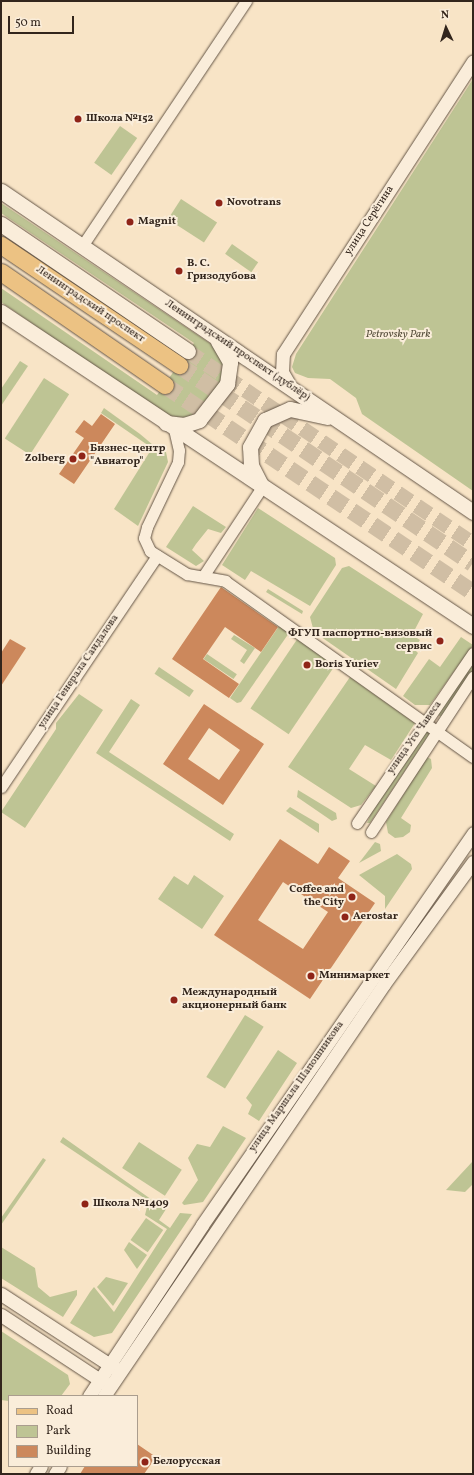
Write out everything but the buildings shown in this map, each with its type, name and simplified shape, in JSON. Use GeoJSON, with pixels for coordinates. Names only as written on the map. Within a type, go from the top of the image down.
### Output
{"type":"FeatureCollection","features":[{"type":"Feature","properties":{"kind":"main road","name":"Ленинградский проспект (дублёр)"},"geometry":{"type":"LineString","coordinates":[[1,191],[212,334],[289,384],[473,512]]}},
{"type":"Feature","properties":{"kind":"main road"},"geometry":{"type":"LineString","coordinates":[[1,224],[183,358]]}},
{"type":"Feature","properties":{"kind":"main road","name":"Ленинградский проспект"},"geometry":{"type":"LineString","coordinates":[[1,245],[183,358]]}},
{"type":"Feature","properties":{"kind":"main road","name":"Ленинградский проспект"},"geometry":{"type":"LineString","coordinates":[[1,272],[165,385]]}},
{"type":"Feature","properties":{"kind":"main road"},"geometry":{"type":"LineString","coordinates":[[1,312],[156,418],[473,626]]}},
{"type":"Feature","properties":{"kind":"main road"},"geometry":{"type":"LineString","coordinates":[[156,418],[167,424],[192,424],[205,415],[227,384],[231,370],[229,358],[212,334]]}},
{"type":"Feature","properties":{"kind":"main road"},"geometry":{"type":"LineString","coordinates":[[262,487],[251,465],[250,447],[258,428],[269,417],[281,411],[302,409],[350,427]]}},
{"type":"Feature","properties":{"kind":"street"},"geometry":{"type":"LineString","coordinates":[[82,246],[246,1]]}},
{"type":"Feature","properties":{"kind":"street","name":"улица Серёгина"},"geometry":{"type":"LineString","coordinates":[[289,384],[282,372],[283,354],[473,61]]}},
{"type":"Feature","properties":{"kind":"street"},"geometry":{"type":"LineString","coordinates":[[174,429],[179,450],[176,470],[144,538],[150,551],[187,574],[204,575],[225,581],[473,757]]}},
{"type":"Feature","properties":{"kind":"street"},"geometry":{"type":"LineString","coordinates":[[204,575],[262,487]]}},
{"type":"Feature","properties":{"kind":"street","name":"улица Генерала Сандалова"},"geometry":{"type":"LineString","coordinates":[[1,787],[157,556]]}},
{"type":"Feature","properties":{"kind":"street","name":"улица Уго Чавеса"},"geometry":{"type":"LineString","coordinates":[[357,823],[473,654]]}},
{"type":"Feature","properties":{"kind":"street","name":"улица Уго Чавеса"},"geometry":{"type":"LineString","coordinates":[[371,832],[473,677]]}},
{"type":"Feature","properties":{"kind":"street","name":"улица Маршала Шапошникова"},"geometry":{"type":"LineString","coordinates":[[90,1395],[202,1225],[473,833]]}},
{"type":"Feature","properties":{"kind":"street","name":"улица Маршала Шапошникова"},"geometry":{"type":"LineString","coordinates":[[107,1392],[384,984],[473,862]]}},
{"type":"Feature","properties":{"kind":"street"},"geometry":{"type":"LineString","coordinates":[[1,1294],[121,1372]]}},
{"type":"Feature","properties":{"kind":"street"},"geometry":{"type":"LineString","coordinates":[[1,1315],[99,1380],[107,1392]]}},
{"type":"Feature","properties":{"kind":"green space","name":"Petrovsky Park"},"geometry":{"type":"Polygon","coordinates":[[[473,79],[473,491],[362,414],[356,398],[330,379],[308,378],[295,373],[292,367],[296,354],[473,79]]]}},
{"type":"Feature","properties":{"kind":"green space"},"geometry":{"type":"Polygon","coordinates":[[[120,126],[137,138],[111,175],[94,163],[120,126]]]}},
{"type":"Feature","properties":{"kind":"green space"},"geometry":{"type":"Polygon","coordinates":[[[181,199],[217,222],[204,243],[168,219],[181,199]]]}},
{"type":"Feature","properties":{"kind":"green space"},"geometry":{"type":"Polygon","coordinates":[[[1,203],[211,344],[223,357],[224,377],[202,410],[190,419],[165,415],[1,302],[1,288],[157,395],[194,343],[1,213],[1,203]]]}},
{"type":"Feature","properties":{"kind":"green space"},"geometry":{"type":"Polygon","coordinates":[[[232,244],[258,262],[251,272],[225,254],[232,244]]]}},
{"type":"Feature","properties":{"kind":"green space"},"geometry":{"type":"Polygon","coordinates":[[[20,361],[28,366],[1,406],[1,389],[20,361]]]}},
{"type":"Feature","properties":{"kind":"green space"},"geometry":{"type":"Polygon","coordinates":[[[44,378],[69,394],[30,455],[5,438],[44,378]]]}},
{"type":"Feature","properties":{"kind":"green space"},"geometry":{"type":"Polygon","coordinates":[[[104,408],[140,434],[153,445],[152,448],[101,413],[104,408]]]}},
{"type":"Feature","properties":{"kind":"green space"},"geometry":{"type":"Polygon","coordinates":[[[154,445],[166,452],[168,462],[138,526],[114,509],[154,445]]]}},
{"type":"Feature","properties":{"kind":"green space"},"geometry":{"type":"Polygon","coordinates":[[[193,506],[226,527],[221,533],[208,529],[196,544],[192,550],[204,561],[196,566],[166,547],[193,506]]]}},
{"type":"Feature","properties":{"kind":"green space"},"geometry":{"type":"Polygon","coordinates":[[[258,508],[335,558],[336,565],[310,606],[251,571],[245,580],[222,565],[258,508]]]}},
{"type":"Feature","properties":{"kind":"green space"},"geometry":{"type":"Polygon","coordinates":[[[349,566],[423,614],[412,635],[420,640],[414,649],[418,653],[396,689],[314,632],[310,617],[342,568],[349,566]]]}},
{"type":"Feature","properties":{"kind":"green space"},"geometry":{"type":"Polygon","coordinates":[[[268,589],[303,611],[302,614],[266,592],[268,589]]]}},
{"type":"Feature","properties":{"kind":"green space"},"geometry":{"type":"Polygon","coordinates":[[[279,626],[289,633],[241,702],[237,703],[230,698],[279,626]]]}},
{"type":"Feature","properties":{"kind":"green space"},"geometry":{"type":"Polygon","coordinates":[[[234,635],[255,648],[244,664],[240,661],[247,650],[231,639],[234,635]]]}},
{"type":"Feature","properties":{"kind":"green space"},"geometry":{"type":"Polygon","coordinates":[[[461,637],[473,645],[430,705],[415,705],[403,696],[429,659],[440,667],[461,637]]]}},
{"type":"Feature","properties":{"kind":"green space"},"geometry":{"type":"Polygon","coordinates":[[[298,638],[336,664],[289,734],[250,708],[298,638]]]}},
{"type":"Feature","properties":{"kind":"green space"},"geometry":{"type":"Polygon","coordinates":[[[207,654],[237,674],[233,679],[204,659],[207,654]]]}},
{"type":"Feature","properties":{"kind":"green space"},"geometry":{"type":"Polygon","coordinates":[[[473,660],[473,670],[442,717],[436,714],[473,660]]]}},
{"type":"Feature","properties":{"kind":"green space"},"geometry":{"type":"Polygon","coordinates":[[[159,667],[194,690],[189,697],[155,674],[159,667]]]}},
{"type":"Feature","properties":{"kind":"green space"},"geometry":{"type":"Polygon","coordinates":[[[350,677],[415,723],[391,760],[365,745],[349,769],[376,786],[361,805],[351,808],[288,767],[350,677]]]}},
{"type":"Feature","properties":{"kind":"green space"},"geometry":{"type":"Polygon","coordinates":[[[79,694],[103,710],[25,828],[1,812],[56,729],[56,723],[79,694]]]}},
{"type":"Feature","properties":{"kind":"green space"},"geometry":{"type":"Polygon","coordinates":[[[131,699],[140,705],[109,752],[234,834],[230,841],[96,753],[131,699]]]}},
{"type":"Feature","properties":{"kind":"green space"},"geometry":{"type":"Polygon","coordinates":[[[428,727],[432,730],[370,823],[367,823],[372,811],[428,727]]]}},
{"type":"Feature","properties":{"kind":"green space"},"geometry":{"type":"Polygon","coordinates":[[[427,757],[431,759],[432,768],[401,818],[411,825],[410,832],[403,837],[395,838],[388,833],[386,822],[427,757]]]}},
{"type":"Feature","properties":{"kind":"green space"},"geometry":{"type":"Polygon","coordinates":[[[298,790],[336,813],[337,819],[332,821],[297,797],[298,790]]]}},
{"type":"Feature","properties":{"kind":"green space"},"geometry":{"type":"Polygon","coordinates":[[[290,807],[319,824],[319,833],[286,811],[290,807]]]}},
{"type":"Feature","properties":{"kind":"green space"},"geometry":{"type":"Polygon","coordinates":[[[375,842],[380,844],[381,851],[359,863],[375,842]]]}},
{"type":"Feature","properties":{"kind":"green space"},"geometry":{"type":"Polygon","coordinates":[[[397,854],[411,864],[412,869],[385,909],[385,896],[359,875],[397,854]]]}},
{"type":"Feature","properties":{"kind":"green space"},"geometry":{"type":"Polygon","coordinates":[[[194,875],[224,896],[202,929],[158,899],[174,876],[188,885],[194,875]]]}},
{"type":"Feature","properties":{"kind":"green space"},"geometry":{"type":"Polygon","coordinates":[[[245,1015],[264,1027],[225,1089],[206,1077],[245,1015]]]}},
{"type":"Feature","properties":{"kind":"green space"},"geometry":{"type":"Polygon","coordinates":[[[278,1050],[297,1063],[259,1121],[248,1114],[252,1105],[246,1098],[278,1050]]]}},
{"type":"Feature","properties":{"kind":"green space"},"geometry":{"type":"Polygon","coordinates":[[[223,1126],[246,1138],[203,1202],[184,1205],[182,1203],[198,1180],[188,1158],[197,1144],[210,1147],[223,1126]]]}},
{"type":"Feature","properties":{"kind":"green space"},"geometry":{"type":"Polygon","coordinates":[[[63,1137],[155,1202],[168,1206],[159,1220],[170,1228],[180,1213],[192,1214],[112,1333],[94,1337],[70,1323],[90,1292],[94,1287],[114,1312],[167,1229],[145,1215],[147,1207],[144,1198],[60,1142],[63,1137]]]}},
{"type":"Feature","properties":{"kind":"green space"},"geometry":{"type":"Polygon","coordinates":[[[139,1142],[182,1170],[165,1196],[122,1168],[139,1142]]]}},
{"type":"Feature","properties":{"kind":"green space"},"geometry":{"type":"Polygon","coordinates":[[[43,1158],[46,1160],[1,1225],[1,1218],[43,1158]]]}},
{"type":"Feature","properties":{"kind":"green space"},"geometry":{"type":"Polygon","coordinates":[[[473,1161],[473,1184],[465,1192],[446,1190],[473,1161]]]}},
{"type":"Feature","properties":{"kind":"green space"},"geometry":{"type":"Polygon","coordinates":[[[146,1218],[163,1230],[148,1252],[131,1240],[146,1218]]]}},
{"type":"Feature","properties":{"kind":"green space"},"geometry":{"type":"Polygon","coordinates":[[[129,1242],[147,1255],[137,1269],[124,1250],[129,1242]]]}},
{"type":"Feature","properties":{"kind":"green space"},"geometry":{"type":"Polygon","coordinates":[[[1,1247],[35,1268],[38,1287],[50,1297],[77,1290],[77,1295],[63,1317],[1,1278],[1,1247]]]}},
{"type":"Feature","properties":{"kind":"green space"},"geometry":{"type":"Polygon","coordinates":[[[106,1277],[128,1283],[113,1306],[97,1287],[106,1277]]]}},
{"type":"Feature","properties":{"kind":"green space"},"geometry":{"type":"Polygon","coordinates":[[[1,1331],[68,1375],[70,1384],[62,1395],[8,1395],[8,1401],[1,1400],[1,1331]]]}},
{"type":"Feature","properties":{"kind":"tunnel"},"geometry":{"type":"LineString","coordinates":[[188,351],[473,543]]}},
{"type":"Feature","properties":{"kind":"tunnel"},"geometry":{"type":"LineString","coordinates":[[179,365],[473,563]]}},
{"type":"Feature","properties":{"kind":"tunnel"},"geometry":{"type":"LineString","coordinates":[[165,385],[473,592]]}},
{"type":"Feature","properties":{"kind":"place","name":"Школа №152"},"geometry":{"type":"Point","coordinates":[78,119]}},
{"type":"Feature","properties":{"kind":"place","name":"Novotrans"},"geometry":{"type":"Point","coordinates":[219,203]}},
{"type":"Feature","properties":{"kind":"place","name":"Magnit"},"geometry":{"type":"Point","coordinates":[130,222]}},
{"type":"Feature","properties":{"kind":"place","name":"В. С. Гризодубова"},"geometry":{"type":"Point","coordinates":[179,271]}},
{"type":"Feature","properties":{"kind":"place","name":"Бизнес-центр \"Авиатор\""},"geometry":{"type":"Point","coordinates":[82,456]}},
{"type":"Feature","properties":{"kind":"place","name":"Zolberg"},"geometry":{"type":"Point","coordinates":[73,459]}},
{"type":"Feature","properties":{"kind":"place","name":"ФГУП паспортно-визовый сервис"},"geometry":{"type":"Point","coordinates":[440,641]}},
{"type":"Feature","properties":{"kind":"place","name":"Boris Yuriev"},"geometry":{"type":"Point","coordinates":[307,665]}},
{"type":"Feature","properties":{"kind":"place","name":"Coffee and the City"},"geometry":{"type":"Point","coordinates":[352,897]}},
{"type":"Feature","properties":{"kind":"place","name":"Aerostar"},"geometry":{"type":"Point","coordinates":[345,917]}},
{"type":"Feature","properties":{"kind":"place","name":"Минимаркет"},"geometry":{"type":"Point","coordinates":[311,976]}},
{"type":"Feature","properties":{"kind":"place","name":"Международный акционерный банк"},"geometry":{"type":"Point","coordinates":[174,1000]}},
{"type":"Feature","properties":{"kind":"place","name":"Школа №1409"},"geometry":{"type":"Point","coordinates":[85,1204]}},
{"type":"Feature","properties":{"kind":"place","name":"Белорусская"},"geometry":{"type":"Point","coordinates":[145,1462]}}]}
